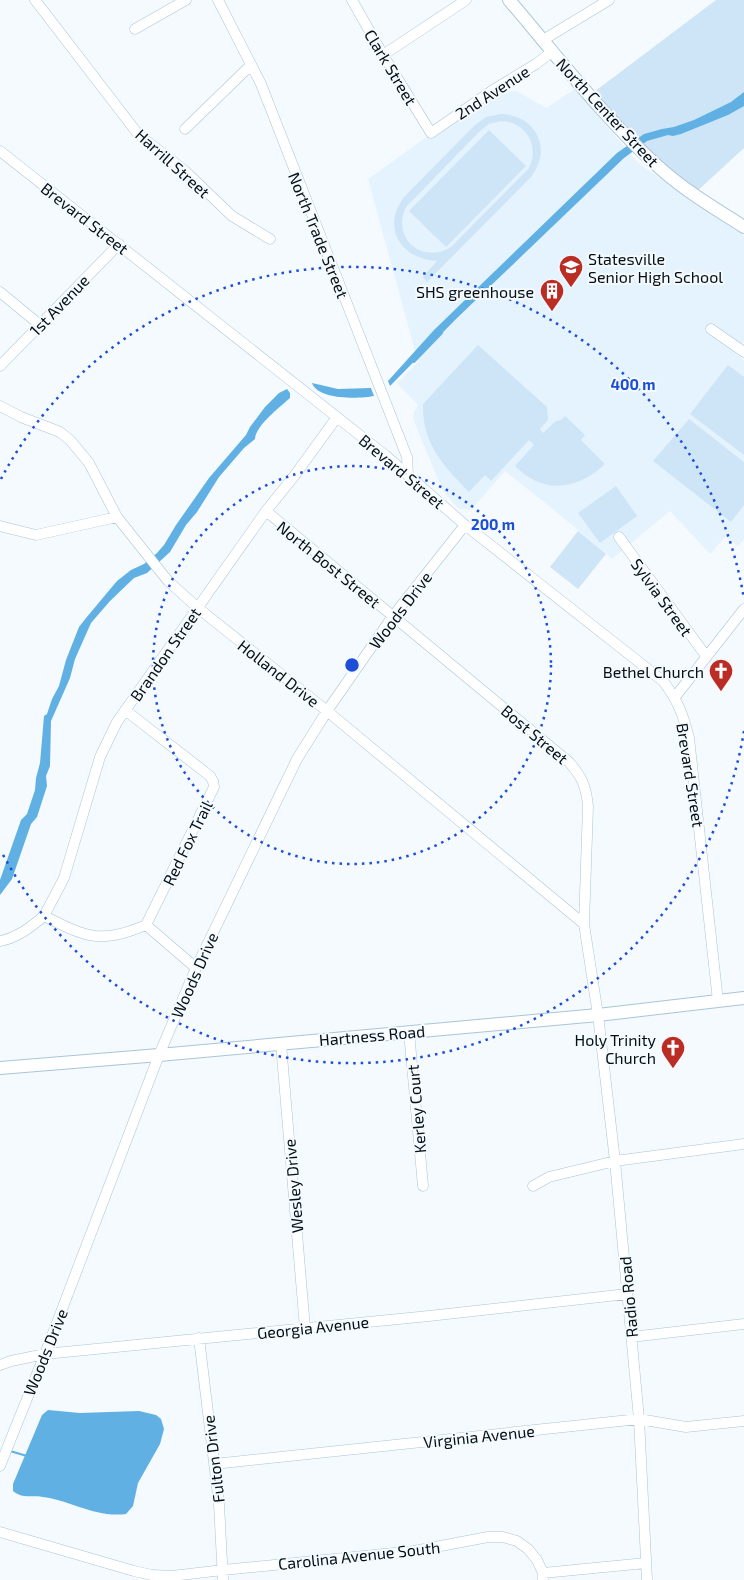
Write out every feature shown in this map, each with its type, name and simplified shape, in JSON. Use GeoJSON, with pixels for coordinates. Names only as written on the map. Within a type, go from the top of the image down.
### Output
{"type":"FeatureCollection","features":[{"type":"Feature","properties":{"kind":"main road","name":"North Center Street"},"geometry":{"type":"LineString","coordinates":[[509,0],[636,147],[671,178],[744,227]]}},
{"type":"Feature","properties":{"kind":"main road","name":"Hartness Road"},"geometry":{"type":"LineString","coordinates":[[0,1068],[598,1015],[744,998]]}},
{"type":"Feature","properties":{"kind":"street","name":"Harrill Street"},"geometry":{"type":"LineString","coordinates":[[35,0],[138,134],[185,171],[232,216],[270,239]]}},
{"type":"Feature","properties":{"kind":"street"},"geometry":{"type":"LineString","coordinates":[[135,29],[186,0]]}},
{"type":"Feature","properties":{"kind":"street","name":"North Trade Street"},"geometry":{"type":"LineString","coordinates":[[218,0],[260,84],[407,457],[408,475]]}},
{"type":"Feature","properties":{"kind":"street","name":"Clark Street"},"geometry":{"type":"LineString","coordinates":[[352,0],[431,133]]}},
{"type":"Feature","properties":{"kind":"street"},"geometry":{"type":"LineString","coordinates":[[383,55],[466,0]]}},
{"type":"Feature","properties":{"kind":"street"},"geometry":{"type":"LineString","coordinates":[[543,40],[609,0]]}},
{"type":"Feature","properties":{"kind":"street","name":"2nd Avenue"},"geometry":{"type":"LineString","coordinates":[[431,133],[553,51]]}},
{"type":"Feature","properties":{"kind":"street"},"geometry":{"type":"LineString","coordinates":[[185,129],[252,65]]}},
{"type":"Feature","properties":{"kind":"street","name":"Brevard Street"},"geometry":{"type":"LineString","coordinates":[[0,151],[337,417],[465,525],[663,681],[675,697],[684,717],[690,745],[718,1001]]}},
{"type":"Feature","properties":{"kind":"street","name":"1st Avenue"},"geometry":{"type":"LineString","coordinates":[[0,366],[119,244]]}},
{"type":"Feature","properties":{"kind":"street"},"geometry":{"type":"LineString","coordinates":[[0,292],[40,325]]}},
{"type":"Feature","properties":{"kind":"street"},"geometry":{"type":"LineString","coordinates":[[711,329],[744,352]]}},
{"type":"Feature","properties":{"kind":"street","name":"Holland Drive"},"geometry":{"type":"LineString","coordinates":[[0,406],[21,417],[60,432],[70,440],[89,463],[117,517],[168,581],[198,608],[327,711],[584,924]]}},
{"type":"Feature","properties":{"kind":"street","name":"Brandon Street"},"geometry":{"type":"LineString","coordinates":[[44,916],[64,878],[100,757],[110,734],[266,511],[337,417]]}},
{"type":"Feature","properties":{"kind":"street","name":"North Bost Street"},"geometry":{"type":"LineString","coordinates":[[266,511],[393,616]]}},
{"type":"Feature","properties":{"kind":"street"},"geometry":{"type":"LineString","coordinates":[[0,526],[36,535],[117,517]]}},
{"type":"Feature","properties":{"kind":"street","name":"Woods Drive"},"geometry":{"type":"LineString","coordinates":[[0,1466],[45,1354],[159,1055],[196,968],[297,759],[327,711],[393,616],[465,525]]}},
{"type":"Feature","properties":{"kind":"street","name":"Sylvia Street"},"geometry":{"type":"LineString","coordinates":[[619,538],[706,656]]}},
{"type":"Feature","properties":{"kind":"street"},"geometry":{"type":"LineString","coordinates":[[675,697],[744,609]]}},
{"type":"Feature","properties":{"kind":"street","name":"Bost Street"},"geometry":{"type":"LineString","coordinates":[[393,616],[569,762],[580,774],[586,790],[588,806],[584,924],[598,1015]]}},
{"type":"Feature","properties":{"kind":"street","name":"Red Fox Trail"},"geometry":{"type":"LineString","coordinates":[[125,710],[210,776],[214,787],[146,925]]}},
{"type":"Feature","properties":{"kind":"street"},"geometry":{"type":"LineString","coordinates":[[0,941],[27,930],[44,916],[78,933],[108,937],[125,934],[146,925],[196,968]]}},
{"type":"Feature","properties":{"kind":"street","name":"Radio Road"},"geometry":{"type":"LineString","coordinates":[[598,1015],[615,1161],[639,1419],[647,1580]]}},
{"type":"Feature","properties":{"kind":"street","name":"Kerley Court"},"geometry":{"type":"LineString","coordinates":[[409,1032],[423,1186]]}},
{"type":"Feature","properties":{"kind":"street","name":"Wesley Drive"},"geometry":{"type":"LineString","coordinates":[[281,1044],[305,1328]]}},
{"type":"Feature","properties":{"kind":"street"},"geometry":{"type":"LineString","coordinates":[[533,1186],[549,1177],[615,1161],[744,1144]]}},
{"type":"Feature","properties":{"kind":"street","name":"Georgia Avenue"},"geometry":{"type":"LineString","coordinates":[[0,1365],[45,1354],[627,1294]]}},
{"type":"Feature","properties":{"kind":"street"},"geometry":{"type":"LineString","coordinates":[[631,1337],[744,1324]]}},
{"type":"Feature","properties":{"kind":"street","name":"Fulton Drive"},"geometry":{"type":"LineString","coordinates":[[199,1338],[219,1504],[223,1575]]}},
{"type":"Feature","properties":{"kind":"street","name":"Virginia Avenue"},"geometry":{"type":"LineString","coordinates":[[214,1464],[639,1419],[686,1427],[744,1421]]}},
{"type":"Feature","properties":{"kind":"street","name":"Carolina Avenue South"},"geometry":{"type":"LineString","coordinates":[[0,1532],[133,1575],[223,1575],[384,1555],[445,1546],[488,1537],[503,1537],[517,1541],[528,1549],[537,1560],[543,1576],[646,1563]]}},
{"type":"Feature","properties":{"kind":"shaded area"},"geometry":{"type":"Polygon","coordinates":[[[716,0],[744,0],[744,148],[694,194],[590,95],[716,0]]]}},
{"type":"Feature","properties":{"kind":"shaded area","name":"Statesville Senior High School"},"geometry":{"type":"Polygon","coordinates":[[[575,89],[638,163],[744,236],[744,341],[735,353],[744,360],[744,539],[738,546],[725,537],[710,554],[670,511],[612,559],[505,471],[471,510],[460,509],[442,489],[415,424],[413,418],[418,405],[397,383],[418,362],[368,179],[488,93],[517,91],[546,108],[575,89]]]}},
{"type":"Feature","properties":{"kind":"shaded area"},"geometry":{"type":"Polygon","coordinates":[[[501,114],[524,120],[537,135],[541,155],[531,177],[427,282],[423,277],[437,261],[413,255],[398,240],[394,220],[397,209],[404,197],[475,125],[486,117],[501,114]],[[501,121],[489,124],[480,131],[406,207],[402,218],[403,229],[406,238],[412,245],[430,253],[440,252],[451,247],[529,168],[533,151],[532,143],[524,130],[510,122],[501,121]]]}},
{"type":"Feature","properties":{"kind":"shaded area"},"geometry":{"type":"Polygon","coordinates":[[[489,130],[526,166],[446,247],[409,211],[489,130]]]}},
{"type":"Feature","properties":{"kind":"shaded area"},"geometry":{"type":"Polygon","coordinates":[[[478,345],[547,407],[548,420],[540,429],[543,433],[556,421],[561,420],[565,416],[585,435],[581,440],[605,464],[594,473],[572,484],[560,486],[537,482],[515,466],[534,445],[529,440],[491,481],[485,475],[469,492],[443,463],[430,442],[426,431],[423,404],[478,345]]]}},
{"type":"Feature","properties":{"kind":"shaded area"},"geometry":{"type":"Polygon","coordinates":[[[728,365],[744,377],[744,455],[690,414],[728,365]]]}},
{"type":"Feature","properties":{"kind":"shaded area"},"geometry":{"type":"Polygon","coordinates":[[[689,419],[744,462],[744,505],[731,522],[653,461],[689,419]]]}},
{"type":"Feature","properties":{"kind":"shaded area"},"geometry":{"type":"Polygon","coordinates":[[[616,486],[637,516],[600,543],[578,513],[616,486]]]}},
{"type":"Feature","properties":{"kind":"shaded area"},"geometry":{"type":"Polygon","coordinates":[[[578,531],[606,554],[578,589],[550,567],[578,531]]]}},
{"type":"Feature","properties":{"kind":"water"},"geometry":{"type":"Polygon","coordinates":[[[744,92],[744,106],[728,115],[681,134],[668,135],[647,141],[624,158],[456,319],[390,386],[388,381],[434,330],[617,153],[644,134],[694,120],[731,102],[744,92]]]}},
{"type":"Feature","properties":{"kind":"water"},"geometry":{"type":"Polygon","coordinates":[[[312,383],[338,389],[371,388],[374,396],[349,398],[330,395],[316,389],[312,383]]]}},
{"type":"Feature","properties":{"kind":"water"},"geometry":{"type":"Polygon","coordinates":[[[287,389],[290,393],[290,398],[264,422],[259,428],[255,439],[244,448],[219,477],[170,552],[147,573],[134,578],[91,623],[51,721],[50,766],[46,776],[47,786],[37,817],[31,824],[12,879],[0,895],[0,880],[21,820],[27,814],[35,790],[40,763],[44,716],[47,714],[59,686],[66,660],[79,627],[117,581],[131,570],[144,564],[164,545],[209,478],[246,435],[265,407],[279,393],[287,389]]]}},
{"type":"Feature","properties":{"kind":"water"},"geometry":{"type":"Polygon","coordinates":[[[48,1410],[80,1413],[139,1411],[156,1415],[161,1419],[164,1429],[160,1444],[138,1483],[133,1506],[126,1514],[104,1514],[54,1499],[20,1495],[13,1491],[13,1484],[42,1415],[48,1410]]]}},
{"type":"Feature","properties":{"kind":"waterway"},"geometry":{"type":"LineString","coordinates":[[414,362],[442,333]]}},
{"type":"Feature","properties":{"kind":"waterway"},"geometry":{"type":"LineString","coordinates":[[10,1451],[27,1456]]}},
{"type":"Feature","properties":{"kind":"place","name":"Statesville Senior High School"},"geometry":{"type":"Point","coordinates":[571,288]}},
{"type":"Feature","properties":{"kind":"place","name":"SHS greenhouse"},"geometry":{"type":"Point","coordinates":[552,312]}},
{"type":"Feature","properties":{"kind":"place","name":"Bethel Church"},"geometry":{"type":"Point","coordinates":[721,692]}},
{"type":"Feature","properties":{"kind":"place","name":"Holy Trinity Church"},"geometry":{"type":"Point","coordinates":[673,1069]}}]}
